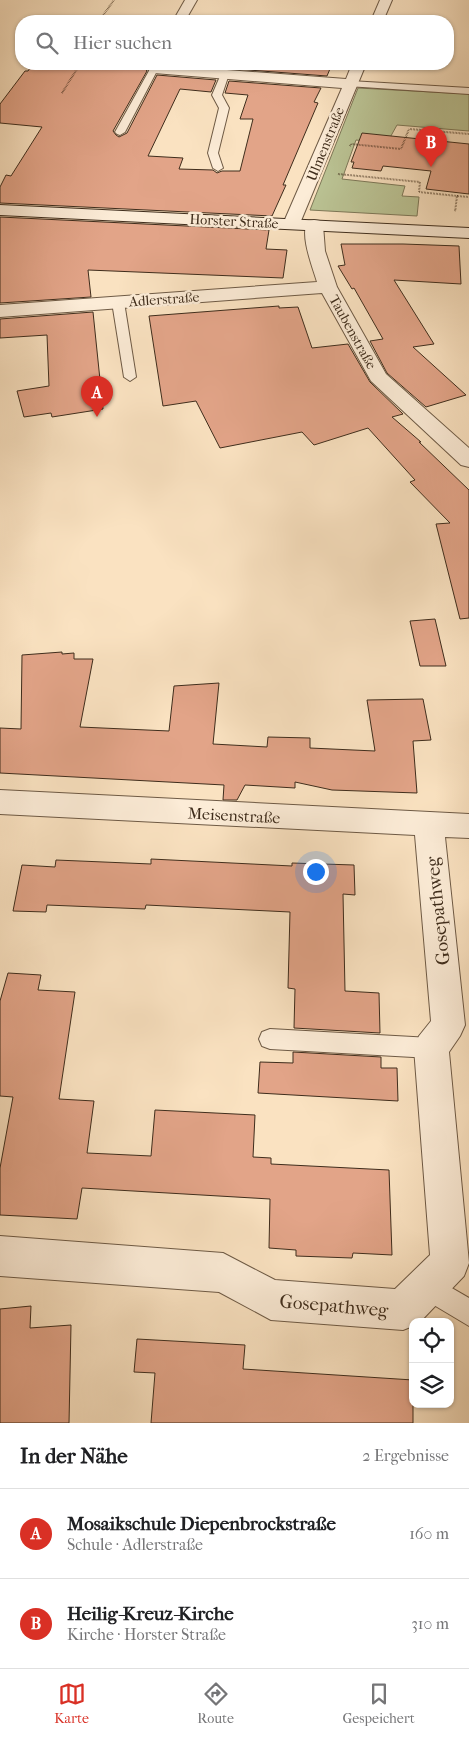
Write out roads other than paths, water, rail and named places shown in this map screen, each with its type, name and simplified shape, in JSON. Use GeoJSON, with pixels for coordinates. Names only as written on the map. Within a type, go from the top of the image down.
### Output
{"type":"FeatureCollection","features":[{"type":"Feature","properties":{"kind":"street"},"geometry":{"type":"LineString","coordinates":[[182,15],[191,0]]}},
{"type":"Feature","properties":{"kind":"street"},"geometry":{"type":"LineString","coordinates":[[380,15],[386,0]]}},
{"type":"Feature","properties":{"kind":"street"},"geometry":{"type":"LineString","coordinates":[[190,70],[350,84]]}},
{"type":"Feature","properties":{"kind":"street","name":"Ulmenstraße"},"geometry":{"type":"LineString","coordinates":[[292,224],[356,70]]}},
{"type":"Feature","properties":{"kind":"street","name":"Horster Straße"},"geometry":{"type":"LineString","coordinates":[[0,210],[469,233]]}},
{"type":"Feature","properties":{"kind":"street","name":"Taubenstraße"},"geometry":{"type":"LineString","coordinates":[[314,225],[316,251],[328,288],[378,377],[469,460]]}},
{"type":"Feature","properties":{"kind":"street","name":"Adlerstraße"},"geometry":{"type":"LineString","coordinates":[[0,311],[328,288]]}},
{"type":"Feature","properties":{"kind":"street","name":"Meisenstraße"},"geometry":{"type":"LineString","coordinates":[[1,808],[469,826]]}},
{"type":"Feature","properties":{"kind":"street","name":"Gosepathweg"},"geometry":{"type":"LineString","coordinates":[[0,1256],[223,1273],[272,1300],[403,1310],[450,1262],[431,1048],[448,1025],[429,825]]}},
{"type":"Feature","properties":{"kind":"lane"},"geometry":{"type":"LineString","coordinates":[[120,132],[153,70]]}},
{"type":"Feature","properties":{"kind":"lane"},"geometry":{"type":"LineString","coordinates":[[218,168],[213,153],[224,108],[217,95],[225,74]]}},
{"type":"Feature","properties":{"kind":"lane"},"geometry":{"type":"LineString","coordinates":[[350,84],[469,91]]}},
{"type":"Feature","properties":{"kind":"lane"},"geometry":{"type":"LineString","coordinates":[[118,302],[130,377]]}},
{"type":"Feature","properties":{"kind":"lane"},"geometry":{"type":"LineString","coordinates":[[270,1039],[431,1048]]}},
{"type":"Feature","properties":{"kind":"lane"},"geometry":{"type":"LineString","coordinates":[[426,1286],[469,1313]]}},
{"type":"Feature","properties":{"kind":"place","name":"Heilig-Kreuz-Kirche"},"geometry":{"type":"Point","coordinates":[431,167]}},
{"type":"Feature","properties":{"kind":"place","name":"Mosaikschule Diepenbrockstraße"},"geometry":{"type":"Point","coordinates":[97,417]}}]}
